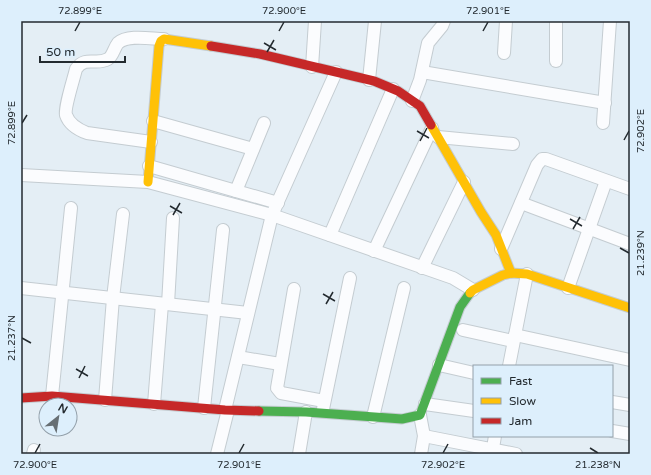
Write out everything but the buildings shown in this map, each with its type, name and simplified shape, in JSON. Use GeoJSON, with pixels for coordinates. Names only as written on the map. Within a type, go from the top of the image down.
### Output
{"type":"FeatureCollection","features":[{"type":"Feature","properties":{"kind":"street"},"geometry":{"type":"LineString","coordinates":[[312,67],[315,21]]}},
{"type":"Feature","properties":{"kind":"street"},"geometry":{"type":"LineString","coordinates":[[369,80],[375,21]]}},
{"type":"Feature","properties":{"kind":"street"},"geometry":{"type":"LineString","coordinates":[[412,101],[420,80],[428,43],[442,26],[444,21]]}},
{"type":"Feature","properties":{"kind":"street"},"geometry":{"type":"LineString","coordinates":[[504,53],[506,21]]}},
{"type":"Feature","properties":{"kind":"street"},"geometry":{"type":"LineString","coordinates":[[556,21],[556,61]]}},
{"type":"Feature","properties":{"kind":"street"},"geometry":{"type":"LineString","coordinates":[[603,123],[610,21]]}},
{"type":"Feature","properties":{"kind":"street"},"geometry":{"type":"LineString","coordinates":[[151,142],[87,133],[79,130],[69,120],[66,110],[76,69],[80,64],[111,57],[119,42],[128,38],[164,39],[260,54],[369,80],[393,89],[420,106],[496,235],[511,273]]}},
{"type":"Feature","properties":{"kind":"street"},"geometry":{"type":"LineString","coordinates":[[148,182],[159,46],[161,41],[164,39]]}},
{"type":"Feature","properties":{"kind":"street"},"geometry":{"type":"LineString","coordinates":[[217,454],[248,313],[272,215],[336,72]]}},
{"type":"Feature","properties":{"kind":"street"},"geometry":{"type":"LineString","coordinates":[[422,72],[605,103]]}},
{"type":"Feature","properties":{"kind":"street"},"geometry":{"type":"LineString","coordinates":[[330,235],[393,89]]}},
{"type":"Feature","properties":{"kind":"street"},"geometry":{"type":"LineString","coordinates":[[153,121],[253,149]]}},
{"type":"Feature","properties":{"kind":"street"},"geometry":{"type":"LineString","coordinates":[[236,191],[264,123]]}},
{"type":"Feature","properties":{"kind":"street"},"geometry":{"type":"LineString","coordinates":[[435,132],[513,144]]}},
{"type":"Feature","properties":{"kind":"street"},"geometry":{"type":"LineString","coordinates":[[374,251],[435,132]]}},
{"type":"Feature","properties":{"kind":"street"},"geometry":{"type":"LineString","coordinates":[[501,248],[537,165],[542,159],[546,159],[630,189]]}},
{"type":"Feature","properties":{"kind":"street"},"geometry":{"type":"LineString","coordinates":[[149,166],[278,203]]}},
{"type":"Feature","properties":{"kind":"street"},"geometry":{"type":"LineString","coordinates":[[21,175],[148,182],[272,215],[453,278],[473,290]]}},
{"type":"Feature","properties":{"kind":"street"},"geometry":{"type":"LineString","coordinates":[[568,288],[606,181]]}},
{"type":"Feature","properties":{"kind":"street"},"geometry":{"type":"LineString","coordinates":[[422,268],[464,182]]}},
{"type":"Feature","properties":{"kind":"street"},"geometry":{"type":"LineString","coordinates":[[521,203],[630,244]]}},
{"type":"Feature","properties":{"kind":"street"},"geometry":{"type":"LineString","coordinates":[[52,396],[70,208]]}},
{"type":"Feature","properties":{"kind":"street"},"geometry":{"type":"LineString","coordinates":[[105,400],[113,298],[124,214]]}},
{"type":"Feature","properties":{"kind":"street"},"geometry":{"type":"LineString","coordinates":[[154,404],[173,218]]}},
{"type":"Feature","properties":{"kind":"street"},"geometry":{"type":"LineString","coordinates":[[204,408],[216,310],[223,230]]}},
{"type":"Feature","properties":{"kind":"street"},"geometry":{"type":"LineString","coordinates":[[421,454],[424,436],[420,415],[460,307],[473,290],[503,275],[511,273],[527,274],[630,308]]}},
{"type":"Feature","properties":{"kind":"street"},"geometry":{"type":"LineString","coordinates":[[508,365],[527,274]]}},
{"type":"Feature","properties":{"kind":"street"},"geometry":{"type":"LineString","coordinates":[[322,413],[350,278]]}},
{"type":"Feature","properties":{"kind":"street"},"geometry":{"type":"LineString","coordinates":[[21,288],[248,313]]}},
{"type":"Feature","properties":{"kind":"street"},"geometry":{"type":"LineString","coordinates":[[373,417],[404,288]]}},
{"type":"Feature","properties":{"kind":"street"},"geometry":{"type":"LineString","coordinates":[[294,289],[276,385],[279,391],[324,401]]}},
{"type":"Feature","properties":{"kind":"street"},"geometry":{"type":"LineString","coordinates":[[463,330],[630,360]]}},
{"type":"Feature","properties":{"kind":"street"},"geometry":{"type":"LineString","coordinates":[[238,357],[280,364]]}},
{"type":"Feature","properties":{"kind":"street"},"geometry":{"type":"LineString","coordinates":[[439,365],[473,373]]}},
{"type":"Feature","properties":{"kind":"street"},"geometry":{"type":"LineString","coordinates":[[21,398],[52,396],[227,410],[306,412],[402,419],[420,415]]}},
{"type":"Feature","properties":{"kind":"street"},"geometry":{"type":"LineString","coordinates":[[613,402],[630,405]]}},
{"type":"Feature","properties":{"kind":"street"},"geometry":{"type":"LineString","coordinates":[[425,404],[473,410]]}},
{"type":"Feature","properties":{"kind":"street"},"geometry":{"type":"LineString","coordinates":[[299,454],[306,412]]}},
{"type":"Feature","properties":{"kind":"street"},"geometry":{"type":"LineString","coordinates":[[613,431],[630,434]]}},
{"type":"Feature","properties":{"kind":"street"},"geometry":{"type":"LineString","coordinates":[[424,436],[492,452],[516,454]]}},
{"type":"Feature","properties":{"kind":"street"},"geometry":{"type":"LineString","coordinates":[[492,452],[495,437]]}},
{"type":"Feature","properties":{"kind":"traffic: fast"},"geometry":{"type":"LineString","coordinates":[[259,411],[306,412],[402,419],[420,415],[460,307],[470,293]]}},
{"type":"Feature","properties":{"kind":"traffic: slow"},"geometry":{"type":"LineString","coordinates":[[148,182],[159,46],[161,41],[164,39],[211,46]]}},
{"type":"Feature","properties":{"kind":"traffic: slow"},"geometry":{"type":"LineString","coordinates":[[431,125],[481,212],[496,235],[511,273]]}},
{"type":"Feature","properties":{"kind":"traffic: slow"},"geometry":{"type":"LineString","coordinates":[[470,293],[503,275],[511,273],[527,274],[630,308]]}},
{"type":"Feature","properties":{"kind":"traffic: jam"},"geometry":{"type":"LineString","coordinates":[[211,46],[260,54],[374,81],[398,91],[420,106],[431,125]]}},
{"type":"Feature","properties":{"kind":"traffic: jam"},"geometry":{"type":"LineString","coordinates":[[21,398],[52,396],[225,410],[259,411]]}}]}
